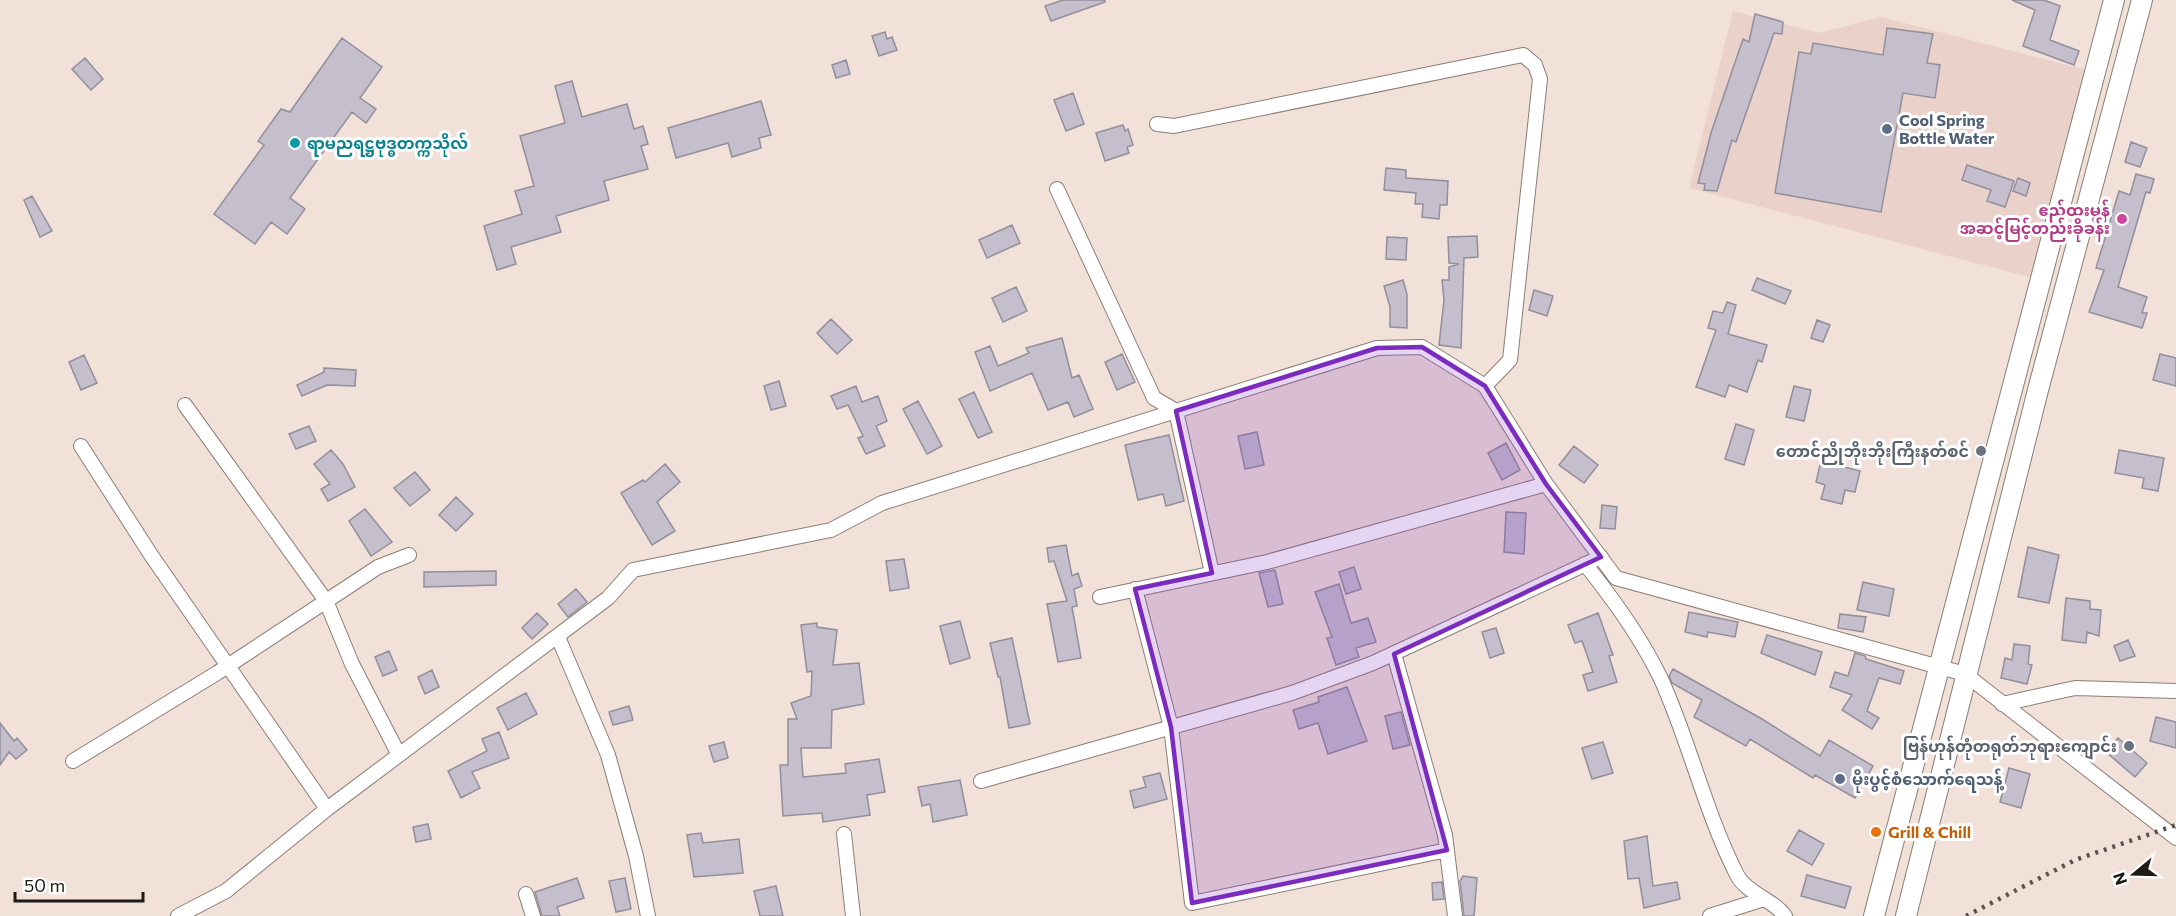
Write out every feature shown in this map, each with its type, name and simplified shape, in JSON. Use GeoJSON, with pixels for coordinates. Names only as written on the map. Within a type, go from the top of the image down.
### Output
{"type":"FeatureCollection","features":[{"type":"Feature","properties":{"kind":"main road"},"geometry":{"type":"LineString","coordinates":[[1874,916],[2114,0]]}},
{"type":"Feature","properties":{"kind":"main road"},"geometry":{"type":"LineString","coordinates":[[1906,916],[1965,674],[2142,0]]}},
{"type":"Feature","properties":{"kind":"street"},"geometry":{"type":"LineString","coordinates":[[1157,124],[1174,126],[1522,55],[1535,65],[1539,80],[1510,360],[1485,386]]}},
{"type":"Feature","properties":{"kind":"street"},"geometry":{"type":"LineString","coordinates":[[1057,189],[1154,398],[1176,411],[1212,573]]}},
{"type":"Feature","properties":{"kind":"street"},"geometry":{"type":"LineString","coordinates":[[178,916],[226,891],[327,809],[608,598],[633,570],[831,530],[882,503],[1377,348],[1422,347],[1485,386],[1546,484],[1616,578],[1965,674],[2176,838]]}},
{"type":"Feature","properties":{"kind":"street"},"geometry":{"type":"LineString","coordinates":[[185,405],[326,601],[352,664],[399,755]]}},
{"type":"Feature","properties":{"kind":"street"},"geometry":{"type":"LineString","coordinates":[[81,446],[151,555],[327,809]]}},
{"type":"Feature","properties":{"kind":"street"},"geometry":{"type":"LineString","coordinates":[[1100,597],[1266,562],[1546,484]]}},
{"type":"Feature","properties":{"kind":"street"},"geometry":{"type":"LineString","coordinates":[[73,761],[229,665],[378,567],[409,555]]}},
{"type":"Feature","properties":{"kind":"street"},"geometry":{"type":"LineString","coordinates":[[981,781],[1292,693],[1394,654],[1601,557]]}},
{"type":"Feature","properties":{"kind":"street"},"geometry":{"type":"LineString","coordinates":[[1585,564],[1618,605],[1660,678],[1686,744],[1709,815],[1739,878],[1785,916]]}},
{"type":"Feature","properties":{"kind":"street"},"geometry":{"type":"LineString","coordinates":[[1136,589],[1171,727],[1192,903],[1447,850]]}},
{"type":"Feature","properties":{"kind":"street"},"geometry":{"type":"LineString","coordinates":[[558,637],[608,755],[636,856],[648,916]]}},
{"type":"Feature","properties":{"kind":"street"},"geometry":{"type":"LineString","coordinates":[[1394,654],[1447,850],[1455,916]]}},
{"type":"Feature","properties":{"kind":"street"},"geometry":{"type":"LineString","coordinates":[[2002,704],[2075,688],[2176,691]]}},
{"type":"Feature","properties":{"kind":"street"},"geometry":{"type":"LineString","coordinates":[[844,834],[853,916]]}},
{"type":"Feature","properties":{"kind":"street"},"geometry":{"type":"LineString","coordinates":[[526,894],[533,916]]}},
{"type":"Feature","properties":{"kind":"street"},"geometry":{"type":"LineString","coordinates":[[1710,916],[1764,899]]}},
{"type":"Feature","properties":{"kind":"highlighted area"},"geometry":{"type":"Polygon","coordinates":[[[1422,347],[1485,386],[1546,484],[1601,557],[1394,654],[1447,850],[1192,903],[1171,727],[1135,589],[1212,573],[1176,411],[1377,348],[1422,347]]]}},
{"type":"Feature","properties":{"kind":"shaded area","name":"Cool Spring Bottle Water"},"geometry":{"type":"Polygon","coordinates":[[[1733,11],[1819,33],[1881,17],[2086,70],[2033,278],[1689,188],[1733,11]]]}},
{"type":"Feature","properties":{"kind":"building"},"geometry":{"type":"Polygon","coordinates":[[[1063,0],[1105,0],[1105,2],[1051,21],[1045,6],[1063,0]]]}},
{"type":"Feature","properties":{"kind":"building"},"geometry":{"type":"Polygon","coordinates":[[[2012,0],[2044,0],[2060,6],[2050,40],[2079,51],[2074,65],[2023,46],[2035,10],[2012,0]]]}},
{"type":"Feature","properties":{"kind":"building"},"geometry":{"type":"Polygon","coordinates":[[[1755,14],[1783,22],[1782,34],[1774,33],[1736,142],[1732,140],[1717,191],[1704,190],[1705,184],[1698,183],[1711,133],[1743,39],[1749,42],[1755,14]]]}},
{"type":"Feature","properties":{"kind":"building"},"geometry":{"type":"Polygon","coordinates":[[[1887,28],[1933,34],[1927,63],[1940,65],[1935,98],[1903,93],[1881,212],[1775,193],[1799,52],[1811,54],[1813,43],[1883,55],[1887,28]]]}},
{"type":"Feature","properties":{"kind":"building"},"geometry":{"type":"Polygon","coordinates":[[[885,32],[887,39],[892,37],[897,50],[879,56],[872,36],[885,32]]]}},
{"type":"Feature","properties":{"kind":"building","name":"ရာမညရဋ္ဌဗုဒ္ဓတက္ကသိုလ်"},"geometry":{"type":"Polygon","coordinates":[[[342,38],[382,67],[360,98],[376,109],[366,123],[352,112],[290,198],[305,209],[287,234],[271,222],[255,244],[214,214],[264,145],[258,141],[281,109],[290,112],[342,38]]]}},
{"type":"Feature","properties":{"kind":"building"},"geometry":{"type":"Polygon","coordinates":[[[85,58],[103,79],[91,90],[72,69],[85,58]]]}},
{"type":"Feature","properties":{"kind":"building"},"geometry":{"type":"Polygon","coordinates":[[[846,60],[850,74],[836,78],[832,65],[846,60]]]}},
{"type":"Feature","properties":{"kind":"building"},"geometry":{"type":"Polygon","coordinates":[[[572,81],[582,117],[627,104],[634,129],[643,126],[648,144],[641,146],[648,169],[604,181],[609,200],[556,216],[561,232],[511,247],[516,264],[497,270],[484,226],[522,214],[515,191],[534,186],[520,136],[565,123],[555,86],[572,81]]]}},
{"type":"Feature","properties":{"kind":"building"},"geometry":{"type":"Polygon","coordinates":[[[1073,93],[1084,124],[1066,131],[1054,100],[1073,93]]]}},
{"type":"Feature","properties":{"kind":"building"},"geometry":{"type":"Polygon","coordinates":[[[761,101],[771,135],[759,138],[761,148],[732,157],[728,143],[676,158],[668,128],[761,101]]]}},
{"type":"Feature","properties":{"kind":"building"},"geometry":{"type":"Polygon","coordinates":[[[1123,125],[1125,131],[1128,129],[1133,145],[1127,147],[1129,153],[1105,161],[1096,133],[1123,125]]]}},
{"type":"Feature","properties":{"kind":"building"},"geometry":{"type":"Polygon","coordinates":[[[2131,142],[2147,148],[2140,167],[2125,162],[2131,142]]]}},
{"type":"Feature","properties":{"kind":"building"},"geometry":{"type":"Polygon","coordinates":[[[1967,165],[2014,181],[2005,207],[1987,201],[1991,190],[1962,180],[1967,165]]]}},
{"type":"Feature","properties":{"kind":"building"},"geometry":{"type":"Polygon","coordinates":[[[1386,168],[1406,170],[1406,178],[1448,181],[1447,205],[1440,205],[1439,219],[1422,217],[1423,204],[1415,204],[1416,193],[1384,190],[1386,168]]]}},
{"type":"Feature","properties":{"kind":"building"},"geometry":{"type":"Polygon","coordinates":[[[2136,174],[2154,179],[2150,193],[2146,192],[2118,287],[2147,297],[2142,313],[2147,313],[2142,328],[2089,312],[2104,270],[2096,268],[2119,191],[2130,195],[2136,174]]]}},
{"type":"Feature","properties":{"kind":"building"},"geometry":{"type":"Polygon","coordinates":[[[2018,178],[2030,183],[2026,196],[2013,191],[2018,178]]]}},
{"type":"Feature","properties":{"kind":"building"},"geometry":{"type":"Polygon","coordinates":[[[32,196],[52,231],[40,237],[24,200],[32,196]]]}},
{"type":"Feature","properties":{"kind":"building"},"geometry":{"type":"Polygon","coordinates":[[[1012,225],[1020,243],[987,258],[979,240],[1012,225]]]}},
{"type":"Feature","properties":{"kind":"building"},"geometry":{"type":"Polygon","coordinates":[[[1477,236],[1478,257],[1464,258],[1461,348],[1439,345],[1444,300],[1442,280],[1449,280],[1449,267],[1459,264],[1449,263],[1448,237],[1477,236]]]}},
{"type":"Feature","properties":{"kind":"building"},"geometry":{"type":"Polygon","coordinates":[[[1387,237],[1407,238],[1406,260],[1386,259],[1387,237]]]}},
{"type":"Feature","properties":{"kind":"building"},"geometry":{"type":"Polygon","coordinates":[[[1757,278],[1791,291],[1785,304],[1752,290],[1757,278]]]}},
{"type":"Feature","properties":{"kind":"building"},"geometry":{"type":"Polygon","coordinates":[[[1403,280],[1407,294],[1407,328],[1390,327],[1390,307],[1384,286],[1403,280]]]}},
{"type":"Feature","properties":{"kind":"building"},"geometry":{"type":"Polygon","coordinates":[[[1016,287],[1027,311],[1003,322],[992,298],[1016,287]]]}},
{"type":"Feature","properties":{"kind":"building"},"geometry":{"type":"Polygon","coordinates":[[[1534,290],[1553,296],[1547,316],[1529,310],[1534,290]]]}},
{"type":"Feature","properties":{"kind":"building"},"geometry":{"type":"Polygon","coordinates":[[[1727,302],[1736,305],[1728,334],[1767,345],[1762,362],[1758,360],[1747,392],[1729,385],[1725,397],[1696,387],[1716,330],[1708,328],[1713,311],[1723,313],[1727,302]]]}},
{"type":"Feature","properties":{"kind":"building"},"geometry":{"type":"Polygon","coordinates":[[[831,319],[852,340],[837,354],[817,333],[831,319]]]}},
{"type":"Feature","properties":{"kind":"building"},"geometry":{"type":"Polygon","coordinates":[[[1817,320],[1830,325],[1823,342],[1811,338],[1817,320]]]}},
{"type":"Feature","properties":{"kind":"building"},"geometry":{"type":"Polygon","coordinates":[[[1062,338],[1072,378],[1079,375],[1093,409],[1074,417],[1068,402],[1048,410],[1032,373],[990,391],[975,352],[990,346],[998,366],[1029,353],[1026,348],[1062,338]]]}},
{"type":"Feature","properties":{"kind":"building"},"geometry":{"type":"Polygon","coordinates":[[[1122,354],[1135,382],[1117,390],[1105,362],[1122,354]]]}},
{"type":"Feature","properties":{"kind":"building"},"geometry":{"type":"Polygon","coordinates":[[[2160,354],[2176,358],[2176,386],[2153,380],[2160,354]]]}},
{"type":"Feature","properties":{"kind":"building"},"geometry":{"type":"Polygon","coordinates":[[[84,355],[97,383],[81,390],[69,362],[84,355]]]}},
{"type":"Feature","properties":{"kind":"building"},"geometry":{"type":"Polygon","coordinates":[[[324,368],[356,370],[355,386],[327,385],[302,396],[297,385],[324,372],[324,368]]]}},
{"type":"Feature","properties":{"kind":"building"},"geometry":{"type":"Polygon","coordinates":[[[779,381],[786,406],[771,410],[764,386],[779,381]]]}},
{"type":"Feature","properties":{"kind":"building"},"geometry":{"type":"Polygon","coordinates":[[[856,386],[862,402],[878,396],[887,421],[876,426],[885,446],[866,454],[858,438],[863,436],[848,405],[837,409],[831,396],[856,386]]]}},
{"type":"Feature","properties":{"kind":"building"},"geometry":{"type":"Polygon","coordinates":[[[1794,386],[1811,390],[1804,421],[1786,417],[1794,386]]]}},
{"type":"Feature","properties":{"kind":"building"},"geometry":{"type":"Polygon","coordinates":[[[974,392],[992,432],[978,438],[959,399],[974,392]]]}},
{"type":"Feature","properties":{"kind":"building"},"geometry":{"type":"Polygon","coordinates":[[[918,401],[942,446],[927,454],[903,409],[918,401]]]}},
{"type":"Feature","properties":{"kind":"building"},"geometry":{"type":"Polygon","coordinates":[[[1736,424],[1754,430],[1744,465],[1725,459],[1736,424]]]}},
{"type":"Feature","properties":{"kind":"building"},"geometry":{"type":"Polygon","coordinates":[[[309,426],[316,441],[296,449],[289,434],[309,426]]]}},
{"type":"Feature","properties":{"kind":"building"},"geometry":{"type":"Polygon","coordinates":[[[1257,432],[1264,465],[1245,469],[1238,436],[1257,432]]]}},
{"type":"Feature","properties":{"kind":"building"},"geometry":{"type":"Polygon","coordinates":[[[1169,435],[1184,501],[1166,506],[1163,494],[1138,500],[1125,445],[1169,435]]]}},
{"type":"Feature","properties":{"kind":"building"},"geometry":{"type":"Polygon","coordinates":[[[1506,443],[1520,470],[1502,480],[1488,453],[1506,443]]]}},
{"type":"Feature","properties":{"kind":"building"},"geometry":{"type":"Polygon","coordinates":[[[1574,446],[1598,465],[1584,483],[1559,465],[1574,446]]]}},
{"type":"Feature","properties":{"kind":"building"},"geometry":{"type":"Polygon","coordinates":[[[331,450],[343,464],[355,487],[328,501],[321,489],[330,484],[314,464],[331,450]]]}},
{"type":"Feature","properties":{"kind":"building"},"geometry":{"type":"Polygon","coordinates":[[[2119,450],[2164,458],[2158,491],[2142,488],[2144,478],[2115,473],[2119,450]]]}},
{"type":"Feature","properties":{"kind":"building"},"geometry":{"type":"Polygon","coordinates":[[[1821,461],[1860,471],[1855,492],[1845,490],[1842,504],[1821,499],[1825,485],[1816,482],[1821,461]]]}},
{"type":"Feature","properties":{"kind":"building"},"geometry":{"type":"Polygon","coordinates":[[[665,464],[680,482],[657,502],[675,531],[652,545],[621,493],[643,480],[645,482],[665,464]]]}},
{"type":"Feature","properties":{"kind":"building"},"geometry":{"type":"Polygon","coordinates":[[[415,472],[430,490],[410,506],[394,488],[415,472]]]}},
{"type":"Feature","properties":{"kind":"building"},"geometry":{"type":"Polygon","coordinates":[[[456,497],[473,514],[456,531],[439,515],[456,497]]]}},
{"type":"Feature","properties":{"kind":"building"},"geometry":{"type":"Polygon","coordinates":[[[1602,505],[1617,507],[1615,529],[1600,528],[1602,505]]]}},
{"type":"Feature","properties":{"kind":"building"},"geometry":{"type":"Polygon","coordinates":[[[365,509],[392,542],[371,556],[349,521],[365,509]]]}},
{"type":"Feature","properties":{"kind":"building"},"geometry":{"type":"Polygon","coordinates":[[[1506,512],[1526,513],[1524,554],[1504,552],[1506,512]]]}},
{"type":"Feature","properties":{"kind":"building"},"geometry":{"type":"Polygon","coordinates":[[[1066,545],[1072,576],[1078,573],[1082,586],[1074,589],[1077,606],[1072,607],[1081,658],[1058,662],[1047,604],[1067,601],[1054,561],[1049,562],[1047,548],[1066,545]]]}},
{"type":"Feature","properties":{"kind":"building"},"geometry":{"type":"Polygon","coordinates":[[[2028,547],[2059,555],[2049,603],[2018,597],[2028,547]]]}},
{"type":"Feature","properties":{"kind":"building"},"geometry":{"type":"Polygon","coordinates":[[[904,559],[909,588],[890,591],[886,561],[904,559]]]}},
{"type":"Feature","properties":{"kind":"building"},"geometry":{"type":"Polygon","coordinates":[[[1354,567],[1361,589],[1346,594],[1339,572],[1354,567]]]}},
{"type":"Feature","properties":{"kind":"building"},"geometry":{"type":"Polygon","coordinates":[[[1275,570],[1283,604],[1268,607],[1259,573],[1275,570]]]}},
{"type":"Feature","properties":{"kind":"building"},"geometry":{"type":"Polygon","coordinates":[[[496,571],[496,585],[424,587],[424,572],[496,571]]]}},
{"type":"Feature","properties":{"kind":"building"},"geometry":{"type":"Polygon","coordinates":[[[1863,582],[1894,589],[1889,616],[1857,610],[1863,582]]]}},
{"type":"Feature","properties":{"kind":"building"},"geometry":{"type":"Polygon","coordinates":[[[1339,584],[1351,623],[1368,618],[1376,642],[1356,648],[1359,657],[1336,665],[1327,638],[1332,637],[1315,592],[1339,584]]]}},
{"type":"Feature","properties":{"kind":"building"},"geometry":{"type":"Polygon","coordinates":[[[576,589],[587,602],[568,617],[558,604],[576,589]]]}},
{"type":"Feature","properties":{"kind":"building"},"geometry":{"type":"Polygon","coordinates":[[[2066,598],[2090,601],[2090,609],[2101,610],[2099,636],[2087,632],[2086,643],[2062,640],[2066,598]]]}},
{"type":"Feature","properties":{"kind":"building"},"geometry":{"type":"Polygon","coordinates":[[[1689,612],[1738,622],[1735,637],[1708,632],[1707,637],[1685,632],[1689,612]]]}},
{"type":"Feature","properties":{"kind":"building"},"geometry":{"type":"Polygon","coordinates":[[[537,613],[548,624],[532,639],[522,628],[537,613]]]}},
{"type":"Feature","properties":{"kind":"building"},"geometry":{"type":"Polygon","coordinates":[[[1598,613],[1613,655],[1609,656],[1617,682],[1588,691],[1583,675],[1593,672],[1582,641],[1575,643],[1568,625],[1598,613]]]}},
{"type":"Feature","properties":{"kind":"building"},"geometry":{"type":"Polygon","coordinates":[[[1840,614],[1866,617],[1863,632],[1838,628],[1840,614]]]}},
{"type":"Feature","properties":{"kind":"building"},"geometry":{"type":"Polygon","coordinates":[[[960,621],[970,658],[950,664],[940,626],[960,621]]]}},
{"type":"Feature","properties":{"kind":"building"},"geometry":{"type":"Polygon","coordinates":[[[817,623],[817,627],[837,630],[833,665],[859,663],[864,704],[832,710],[831,748],[801,748],[803,777],[846,773],[845,764],[879,759],[885,792],[867,795],[870,815],[823,822],[822,813],[783,816],[780,765],[788,765],[788,719],[797,719],[791,703],[811,696],[812,671],[807,672],[801,625],[817,623]]]}},
{"type":"Feature","properties":{"kind":"building"},"geometry":{"type":"Polygon","coordinates":[[[1496,628],[1504,653],[1490,658],[1482,632],[1496,628]]]}},
{"type":"Feature","properties":{"kind":"building"},"geometry":{"type":"Polygon","coordinates":[[[1767,635],[1822,652],[1815,675],[1761,653],[1767,635]]]}},
{"type":"Feature","properties":{"kind":"building"},"geometry":{"type":"Polygon","coordinates":[[[1012,638],[1030,724],[1009,728],[1000,677],[998,677],[990,643],[1012,638]]]}},
{"type":"Feature","properties":{"kind":"building"},"geometry":{"type":"Polygon","coordinates":[[[2128,640],[2135,656],[2120,661],[2114,646],[2128,640]]]}},
{"type":"Feature","properties":{"kind":"building"},"geometry":{"type":"Polygon","coordinates":[[[2014,644],[2030,646],[2028,664],[2032,665],[2027,684],[2001,678],[2005,658],[2012,660],[2014,644]]]}},
{"type":"Feature","properties":{"kind":"building"},"geometry":{"type":"Polygon","coordinates":[[[389,651],[397,670],[383,676],[375,657],[389,651]]]}},
{"type":"Feature","properties":{"kind":"building"},"geometry":{"type":"Polygon","coordinates":[[[1855,653],[1865,656],[1866,659],[1904,671],[1900,684],[1879,678],[1867,711],[1879,718],[1872,729],[1842,710],[1852,695],[1830,687],[1835,672],[1848,676],[1855,653]]]}},
{"type":"Feature","properties":{"kind":"building"},"geometry":{"type":"Polygon","coordinates":[[[1673,669],[1762,719],[1820,756],[1829,740],[1873,766],[1855,798],[1815,775],[1813,778],[1750,739],[1746,746],[1694,717],[1702,700],[1672,683],[1669,676],[1673,669]]]}},
{"type":"Feature","properties":{"kind":"building"},"geometry":{"type":"Polygon","coordinates":[[[432,670],[439,687],[425,694],[418,677],[432,670]]]}},
{"type":"Feature","properties":{"kind":"building"},"geometry":{"type":"Polygon","coordinates":[[[1347,687],[1367,741],[1328,754],[1318,723],[1299,729],[1293,710],[1319,702],[1318,697],[1347,687]]]}},
{"type":"Feature","properties":{"kind":"building"},"geometry":{"type":"Polygon","coordinates":[[[526,693],[537,714],[508,730],[497,708],[526,693]]]}},
{"type":"Feature","properties":{"kind":"building"},"geometry":{"type":"Polygon","coordinates":[[[629,706],[633,720],[613,725],[609,712],[629,706]]]}},
{"type":"Feature","properties":{"kind":"building"},"geometry":{"type":"Polygon","coordinates":[[[1401,712],[1410,745],[1393,749],[1385,716],[1401,712]]]}},
{"type":"Feature","properties":{"kind":"building"},"geometry":{"type":"Polygon","coordinates":[[[2156,717],[2176,722],[2176,748],[2150,741],[2156,717]]]}},
{"type":"Feature","properties":{"kind":"building"},"geometry":{"type":"Polygon","coordinates":[[[0,723],[14,741],[17,738],[27,750],[16,759],[9,752],[0,765],[0,723]]]}},
{"type":"Feature","properties":{"kind":"building"},"geometry":{"type":"Polygon","coordinates":[[[499,732],[509,758],[472,772],[480,788],[461,798],[448,771],[487,751],[482,739],[499,732]]]}},
{"type":"Feature","properties":{"kind":"building"},"geometry":{"type":"Polygon","coordinates":[[[2118,738],[2147,763],[2135,777],[2106,752],[2118,738]]]}},
{"type":"Feature","properties":{"kind":"building"},"geometry":{"type":"Polygon","coordinates":[[[724,742],[728,758],[714,762],[709,746],[724,742]]]}},
{"type":"Feature","properties":{"kind":"building"},"geometry":{"type":"Polygon","coordinates":[[[1603,742],[1613,773],[1592,779],[1582,748],[1603,742]]]}},
{"type":"Feature","properties":{"kind":"building"},"geometry":{"type":"Polygon","coordinates":[[[2009,768],[2030,774],[2021,808],[2000,802],[2009,768]]]}},
{"type":"Feature","properties":{"kind":"building"},"geometry":{"type":"Polygon","coordinates":[[[1160,773],[1167,799],[1134,808],[1130,791],[1146,787],[1143,777],[1160,773]]]}},
{"type":"Feature","properties":{"kind":"building"},"geometry":{"type":"Polygon","coordinates":[[[960,780],[967,815],[933,822],[930,804],[922,806],[918,787],[960,780]]]}},
{"type":"Feature","properties":{"kind":"building"},"geometry":{"type":"Polygon","coordinates":[[[428,824],[431,839],[416,842],[413,827],[428,824]]]}},
{"type":"Feature","properties":{"kind":"building"},"geometry":{"type":"Polygon","coordinates":[[[1799,830],[1824,844],[1812,865],[1787,851],[1799,830]]]}},
{"type":"Feature","properties":{"kind":"building"},"geometry":{"type":"Polygon","coordinates":[[[701,833],[703,843],[739,839],[743,873],[694,877],[687,835],[701,833]]]}},
{"type":"Feature","properties":{"kind":"building"},"geometry":{"type":"Polygon","coordinates":[[[1647,836],[1653,886],[1677,882],[1680,899],[1644,908],[1639,878],[1628,879],[1624,841],[1647,836]]]}},
{"type":"Feature","properties":{"kind":"building"},"geometry":{"type":"Polygon","coordinates":[[[1807,875],[1851,887],[1845,908],[1801,896],[1807,875]]]}},
{"type":"Feature","properties":{"kind":"building"},"geometry":{"type":"Polygon","coordinates":[[[1463,876],[1477,878],[1474,916],[1464,916],[1460,881],[1463,876]]]}},
{"type":"Feature","properties":{"kind":"building"},"geometry":{"type":"Polygon","coordinates":[[[577,878],[584,898],[557,907],[560,916],[542,916],[535,892],[577,878]]]}},
{"type":"Feature","properties":{"kind":"building"},"geometry":{"type":"Polygon","coordinates":[[[625,878],[631,909],[616,912],[609,881],[625,878]]]}},
{"type":"Feature","properties":{"kind":"building"},"geometry":{"type":"Polygon","coordinates":[[[1442,882],[1444,899],[1433,900],[1432,883],[1442,882]]]}},
{"type":"Feature","properties":{"kind":"building"},"geometry":{"type":"Polygon","coordinates":[[[776,886],[783,916],[760,916],[754,891],[776,886]]]}},
{"type":"Feature","properties":{"kind":"railway"},"geometry":{"type":"LineString","coordinates":[[1966,916],[2075,860],[2176,825]]}},
{"type":"Feature","properties":{"kind":"place","name":"Cool Spring Bottle Water"},"geometry":{"type":"Point","coordinates":[1887,129]}},
{"type":"Feature","properties":{"kind":"place","name":"ရာမညရဋ္ဌဗုဒ္ဓတက္ကသိုလ်"},"geometry":{"type":"Point","coordinates":[295,143]}},
{"type":"Feature","properties":{"kind":"place","name":"ဧည့်ထူးမွန် အဆင့်မြင့်တည်းခိုခန်း"},"geometry":{"type":"Point","coordinates":[2122,219]}},
{"type":"Feature","properties":{"kind":"place","name":"တောင်ညိုဘိုးဘိုးကြီးနတ်စင်"},"geometry":{"type":"Point","coordinates":[1981,451]}},
{"type":"Feature","properties":{"kind":"place","name":"ဗြန်ဟုန်တုံတရုတ်ဘုရားကျောင်း"},"geometry":{"type":"Point","coordinates":[2129,746]}},
{"type":"Feature","properties":{"kind":"place","name":"မိုးပွင့်စံသောက်ရေသန့်"},"geometry":{"type":"Point","coordinates":[1840,779]}},
{"type":"Feature","properties":{"kind":"place","name":"Grill & Chill"},"geometry":{"type":"Point","coordinates":[1876,832]}}]}
